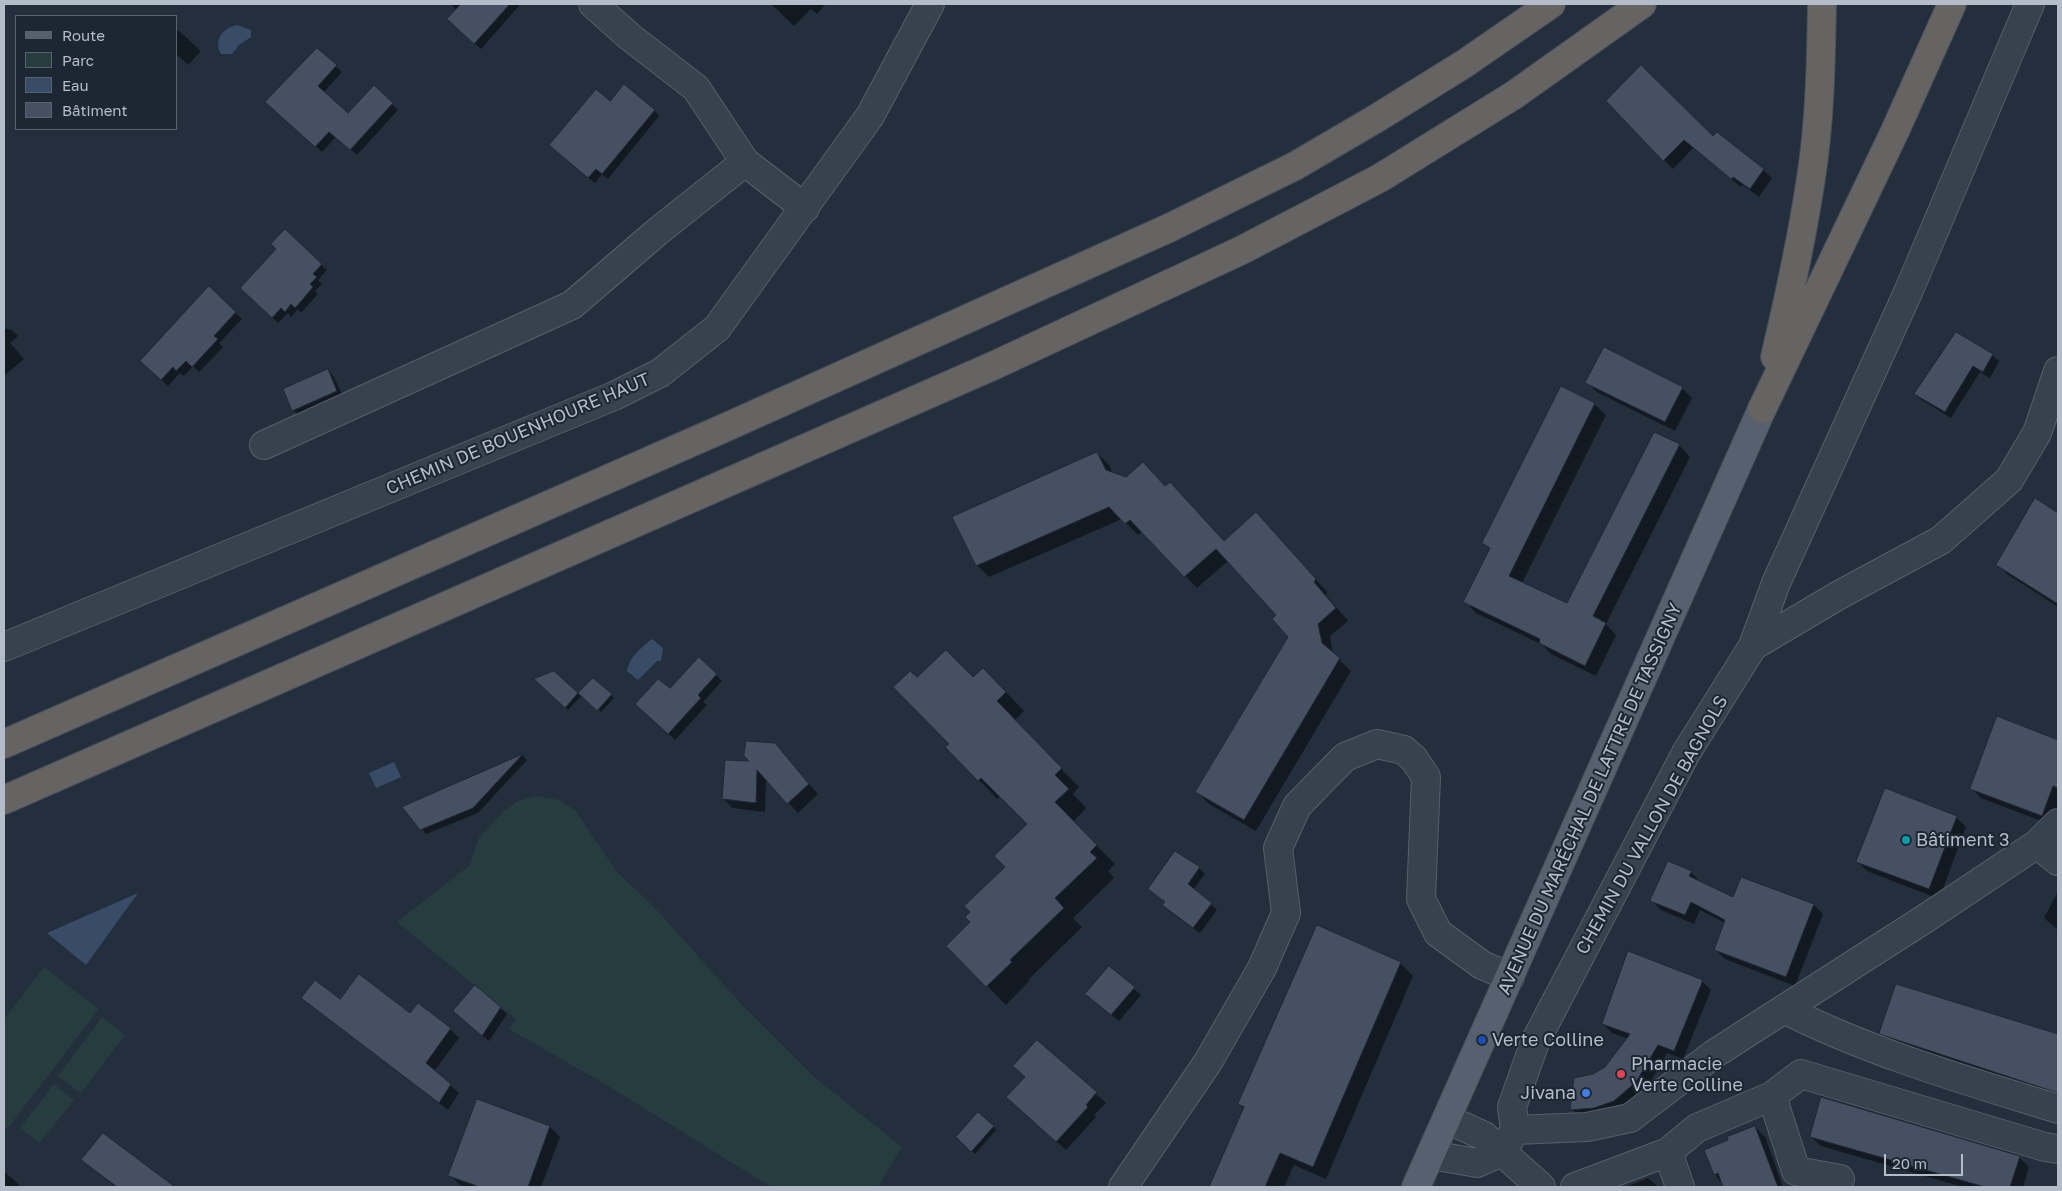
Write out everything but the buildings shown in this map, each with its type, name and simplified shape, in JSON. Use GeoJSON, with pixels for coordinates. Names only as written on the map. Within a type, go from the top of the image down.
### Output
{"type":"FeatureCollection","features":[{"type":"Feature","properties":{"kind":"highway"},"geometry":{"type":"LineString","coordinates":[[4,744],[722,429],[1169,228],[1295,166],[1377,118],[1464,64],[1551,4]]}},
{"type":"Feature","properties":{"kind":"highway"},"geometry":{"type":"LineString","coordinates":[[4,800],[1004,361],[1242,250],[1380,178],[1514,95],[1642,4]]}},
{"type":"Feature","properties":{"kind":"highway"},"geometry":{"type":"LineString","coordinates":[[1762,409],[1794,274],[1811,177],[1819,97],[1822,4]]}},
{"type":"Feature","properties":{"kind":"highway"},"geometry":{"type":"LineString","coordinates":[[1762,409],[1895,131],[1952,4]]}},
{"type":"Feature","properties":{"kind":"main road","name":"AVENUE DU MARÉCHAL DE LATTRE DE TASSIGNY"},"geometry":{"type":"LineString","coordinates":[[1416,1187],[1762,409]]}},
{"type":"Feature","properties":{"kind":"street"},"geometry":{"type":"LineString","coordinates":[[593,4],[630,37],[696,88],[745,162],[805,208]]}},
{"type":"Feature","properties":{"kind":"street","name":"CHEMIN DE BOUENHOURE HAUT"},"geometry":{"type":"LineString","coordinates":[[4,647],[614,396],[660,373],[717,328],[805,208],[870,116],[930,4]]}},
{"type":"Feature","properties":{"kind":"street"},"geometry":{"type":"LineString","coordinates":[[1753,646],[1776,583],[1909,290],[2030,4]]}},
{"type":"Feature","properties":{"kind":"street"},"geometry":{"type":"LineString","coordinates":[[264,445],[572,305],[657,232],[745,162]]}},
{"type":"Feature","properties":{"kind":"street","name":"CHEMIN DU VALLON DE BAGNOLS"},"geometry":{"type":"LineString","coordinates":[[1509,1141],[1512,1107],[1536,1042],[1686,754],[1753,646],[1839,595],[1942,540],[2009,480],[2037,433],[2058,371]]}},
{"type":"Feature","properties":{"kind":"street"},"geometry":{"type":"LineString","coordinates":[[1123,1187],[1208,1062],[1262,968],[1286,913],[1278,848],[1298,806],[1345,757],[1377,744],[1404,750],[1414,759],[1426,778],[1421,899],[1438,933],[1482,965],[1510,977]]}},
{"type":"Feature","properties":{"kind":"street"},"geometry":{"type":"LineString","coordinates":[[1447,1119],[1484,1136],[1509,1141],[1630,1118],[1714,1054],[1926,918],[2036,844],[2058,823]]}},
{"type":"Feature","properties":{"kind":"street"},"geometry":{"type":"LineString","coordinates":[[2036,844],[2058,861]]}},
{"type":"Feature","properties":{"kind":"street"},"geometry":{"type":"LineString","coordinates":[[1784,1009],[1826,1030],[1926,1068],[2058,1109]]}},
{"type":"Feature","properties":{"kind":"street"},"geometry":{"type":"LineString","coordinates":[[1575,1187],[1668,1152],[1697,1128],[1772,1096],[1800,1074],[2045,1148],[2058,1149]]}},
{"type":"Feature","properties":{"kind":"street"},"geometry":{"type":"LineString","coordinates":[[1772,1096],[1796,1171],[1840,1180]]}},
{"type":"Feature","properties":{"kind":"street"},"geometry":{"type":"LineString","coordinates":[[1431,1155],[1477,1163],[1509,1141]]}},
{"type":"Feature","properties":{"kind":"street"},"geometry":{"type":"LineString","coordinates":[[1509,1141],[1542,1187]]}},
{"type":"Feature","properties":{"kind":"street"},"geometry":{"type":"LineString","coordinates":[[1668,1152],[1680,1187]]}},
{"type":"Feature","properties":{"kind":"green space"},"geometry":{"type":"Polygon","coordinates":[[[537,796],[559,800],[575,810],[617,872],[654,907],[742,1005],[814,1077],[902,1147],[878,1187],[771,1187],[610,1087],[509,1029],[516,1019],[397,922],[470,865],[479,838],[503,812],[518,801],[537,796]]]}},
{"type":"Feature","properties":{"kind":"green space"},"geometry":{"type":"Polygon","coordinates":[[[44,967],[99,1009],[7,1129],[4,1126],[4,1019],[44,967]]]}},
{"type":"Feature","properties":{"kind":"green space"},"geometry":{"type":"Polygon","coordinates":[[[102,1017],[125,1035],[81,1093],[58,1076],[102,1017]]]}},
{"type":"Feature","properties":{"kind":"green space"},"geometry":{"type":"Polygon","coordinates":[[[54,1084],[74,1100],[40,1143],[20,1128],[54,1084]]]}},
{"type":"Feature","properties":{"kind":"water"},"geometry":{"type":"Polygon","coordinates":[[[237,25],[251,30],[251,37],[239,45],[232,54],[221,54],[218,44],[221,35],[227,29],[237,25]]]}},
{"type":"Feature","properties":{"kind":"water"},"geometry":{"type":"Polygon","coordinates":[[[652,639],[663,648],[661,661],[657,661],[638,680],[627,671],[628,666],[636,653],[652,639]]]}},
{"type":"Feature","properties":{"kind":"water"},"geometry":{"type":"Polygon","coordinates":[[[394,762],[401,777],[376,788],[369,773],[394,762]]]}},
{"type":"Feature","properties":{"kind":"water"},"geometry":{"type":"Polygon","coordinates":[[[138,893],[86,965],[47,933],[138,893]]]}},
{"type":"Feature","properties":{"kind":"place","name":"Bâtiment 3"},"geometry":{"type":"Point","coordinates":[1906,840]}},
{"type":"Feature","properties":{"kind":"place","name":"Verte Colline"},"geometry":{"type":"Point","coordinates":[1482,1040]}},
{"type":"Feature","properties":{"kind":"place","name":"Pharmacie Verte Colline"},"geometry":{"type":"Point","coordinates":[1621,1074]}},
{"type":"Feature","properties":{"kind":"place","name":"Jivana"},"geometry":{"type":"Point","coordinates":[1586,1093]}}]}
